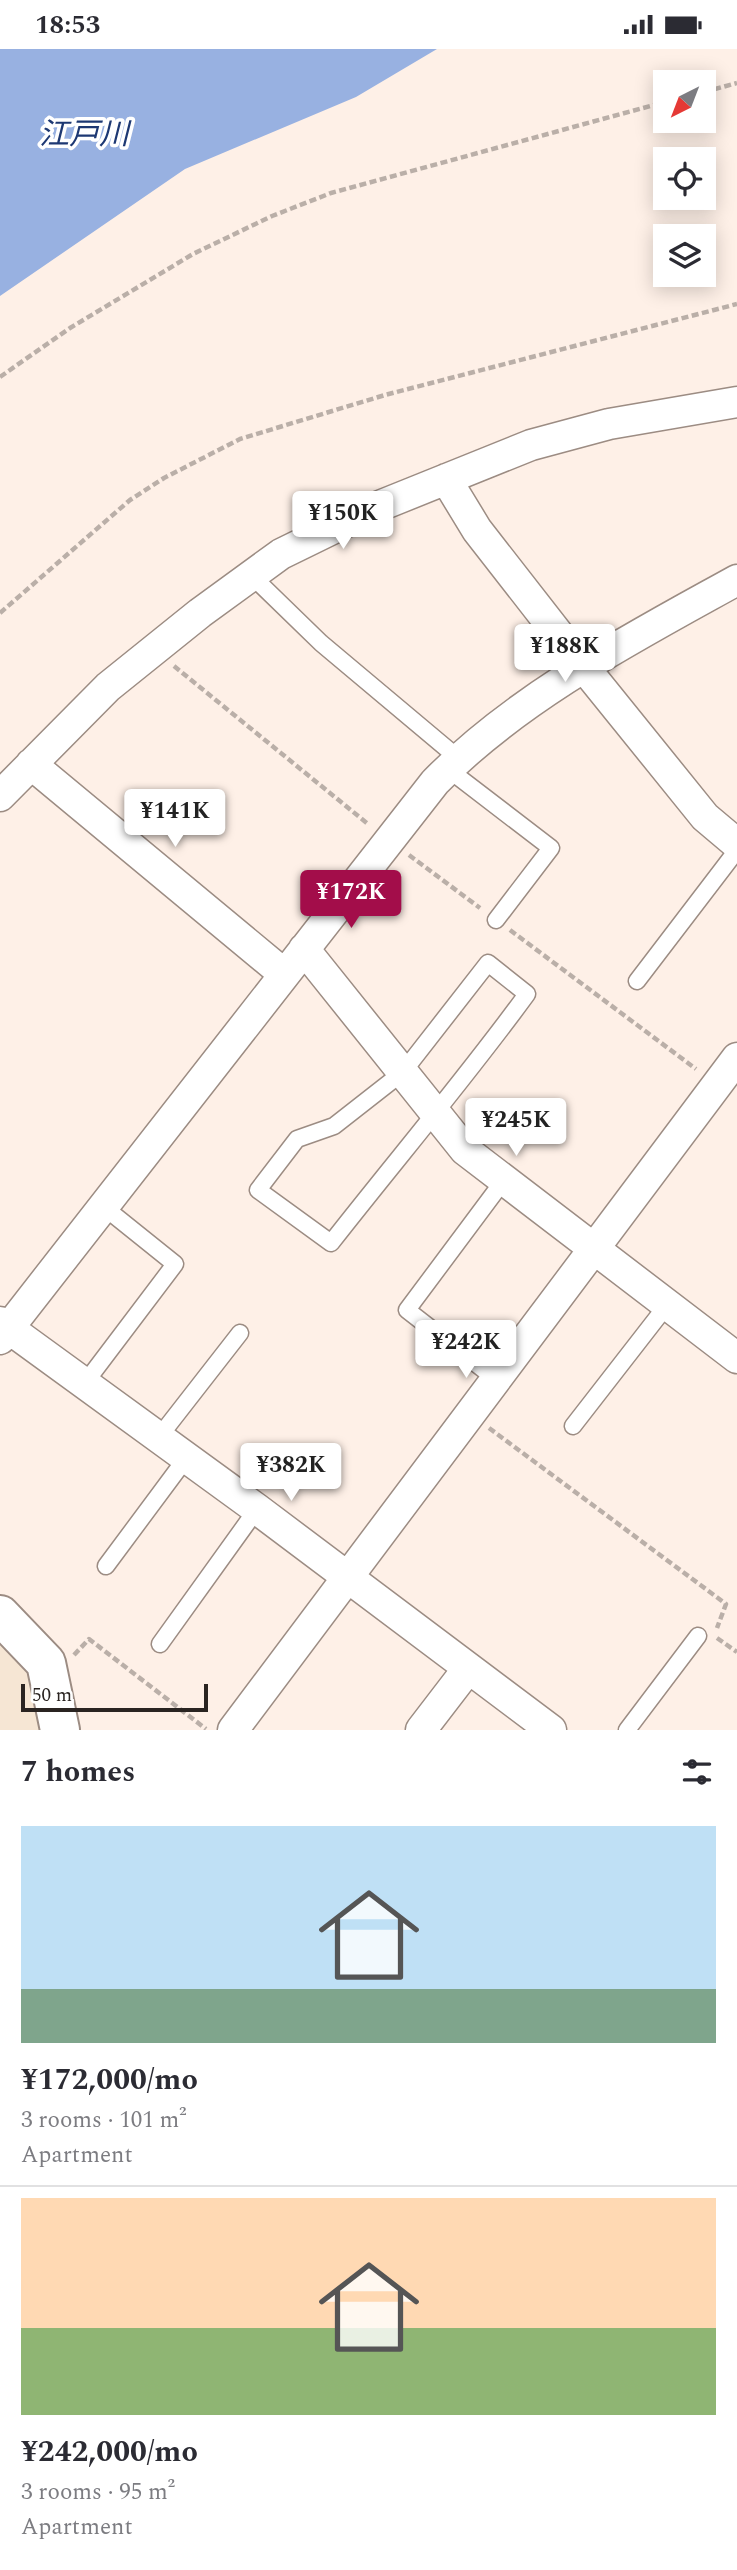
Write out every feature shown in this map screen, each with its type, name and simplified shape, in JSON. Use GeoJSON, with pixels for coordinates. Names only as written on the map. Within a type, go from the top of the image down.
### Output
{"type":"FeatureCollection","features":[{"type":"Feature","properties":{"kind":"street"},"geometry":{"type":"LineString","coordinates":[[0,796],[108,687],[281,554],[327,530],[446,479],[564,435],[737,402]]}},
{"type":"Feature","properties":{"kind":"street"},"geometry":{"type":"LineString","coordinates":[[446,479],[477,530],[583,666],[705,817],[737,844]]}},
{"type":"Feature","properties":{"kind":"street"},"geometry":{"type":"LineString","coordinates":[[540,1727],[187,1457],[85,1383],[3,1330],[104,1207],[389,840],[453,764],[583,666],[737,580]]}},
{"type":"Feature","properties":{"kind":"street"},"geometry":{"type":"LineString","coordinates":[[31,764],[284,974]]}},
{"type":"Feature","properties":{"kind":"street"},"geometry":{"type":"LineString","coordinates":[[304,949],[465,1150],[737,1358]]}},
{"type":"Feature","properties":{"kind":"street"},"geometry":{"type":"LineString","coordinates":[[233,1730],[737,1058]]}},
{"type":"Feature","properties":{"kind":"street"},"geometry":{"type":"LineString","coordinates":[[0,1615],[46,1664],[60,1730]]}},
{"type":"Feature","properties":{"kind":"street"},"geometry":{"type":"LineString","coordinates":[[421,1730],[467,1670]]}},
{"type":"Feature","properties":{"kind":"lane"},"geometry":{"type":"LineString","coordinates":[[251,575],[453,764],[551,848],[496,920]]}},
{"type":"Feature","properties":{"kind":"lane"},"geometry":{"type":"LineString","coordinates":[[637,981],[737,850]]}},
{"type":"Feature","properties":{"kind":"lane"},"geometry":{"type":"LineString","coordinates":[[488,963],[527,994],[469,1073],[433,1112],[331,1243],[258,1189],[297,1139],[334,1126],[403,1072],[488,963]]}},
{"type":"Feature","properties":{"kind":"lane"},"geometry":{"type":"LineString","coordinates":[[497,1380],[407,1310],[504,1180]]}},
{"type":"Feature","properties":{"kind":"lane"},"geometry":{"type":"LineString","coordinates":[[85,1383],[175,1264],[104,1207]]}},
{"type":"Feature","properties":{"kind":"lane"},"geometry":{"type":"LineString","coordinates":[[573,1426],[667,1305]]}},
{"type":"Feature","properties":{"kind":"lane"},"geometry":{"type":"LineString","coordinates":[[159,1437],[240,1333]]}},
{"type":"Feature","properties":{"kind":"lane"},"geometry":{"type":"LineString","coordinates":[[106,1566],[187,1457]]}},
{"type":"Feature","properties":{"kind":"lane"},"geometry":{"type":"LineString","coordinates":[[160,1644],[257,1509]]}},
{"type":"Feature","properties":{"kind":"lane"},"geometry":{"type":"LineString","coordinates":[[627,1730],[698,1636]]}},
{"type":"Feature","properties":{"kind":"path"},"geometry":{"type":"LineString","coordinates":[[716,89],[737,83]]}},
{"type":"Feature","properties":{"kind":"path"},"geometry":{"type":"LineString","coordinates":[[0,377],[70,328],[193,254],[272,216],[331,193],[653,105]]}},
{"type":"Feature","properties":{"kind":"path"},"geometry":{"type":"LineString","coordinates":[[0,613],[130,500],[164,478],[240,439],[385,395],[737,304]]}},
{"type":"Feature","properties":{"kind":"path"},"geometry":{"type":"LineString","coordinates":[[173,665],[389,840],[717,1085]]}},
{"type":"Feature","properties":{"kind":"path"},"geometry":{"type":"LineString","coordinates":[[472,1414],[726,1604],[714,1635],[737,1652]]}},
{"type":"Feature","properties":{"kind":"path"},"geometry":{"type":"LineString","coordinates":[[46,1664],[65,1665],[89,1639],[207,1730]]}},
{"type":"Feature","properties":{"kind":"shaded area"},"geometry":{"type":"Polygon","coordinates":[[[0,1637],[26,1664],[41,1730],[0,1730],[0,1637]]]}},
{"type":"Feature","properties":{"kind":"water","name":"江戸川"},"geometry":{"type":"Polygon","coordinates":[[[0,49],[437,49],[356,97],[185,169],[0,296],[0,49]]]}}]}
